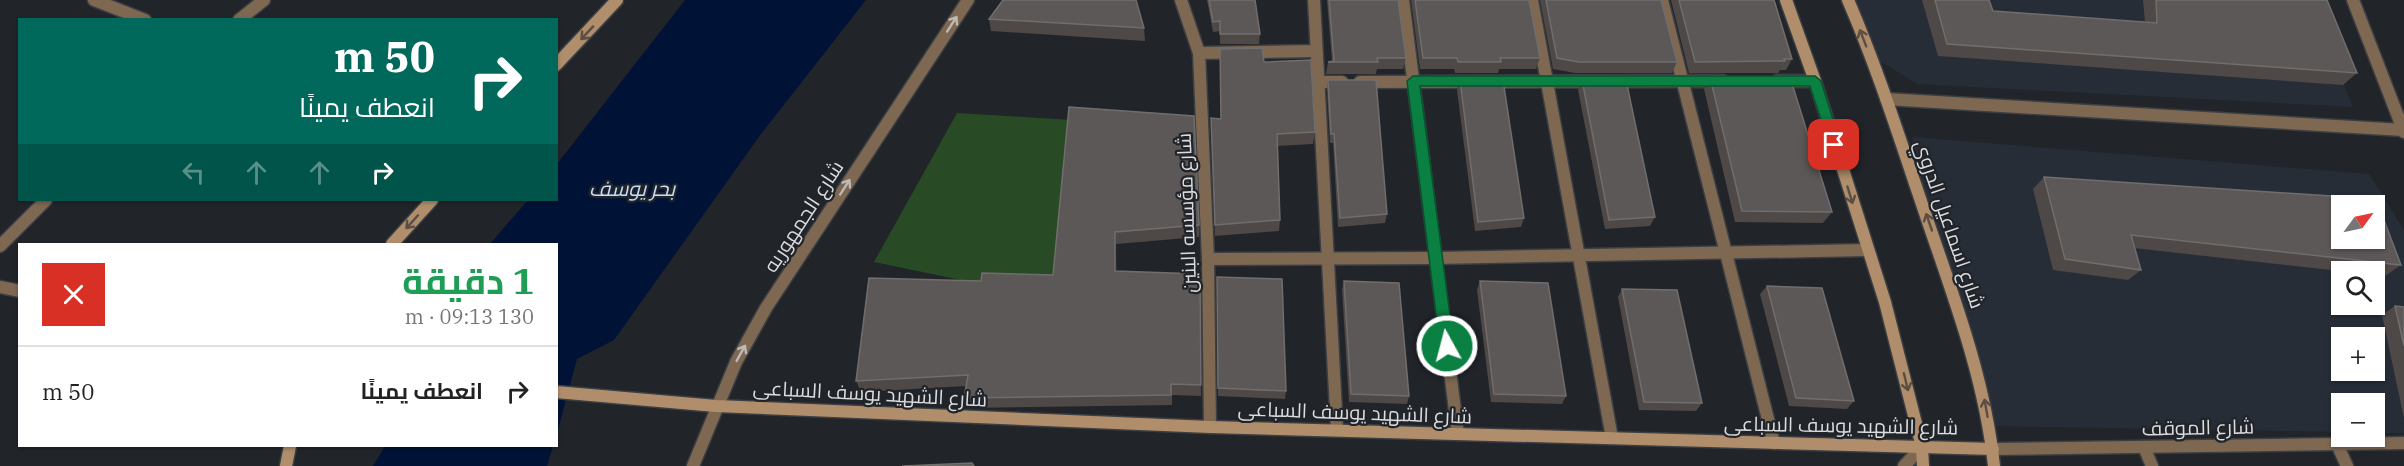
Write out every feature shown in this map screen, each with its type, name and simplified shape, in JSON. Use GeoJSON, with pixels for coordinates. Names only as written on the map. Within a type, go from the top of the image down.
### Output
{"type":"FeatureCollection","features":[{"type":"Feature","properties":{"kind":"main road"},"geometry":{"type":"LineString","coordinates":[[558,63],[617,0]]}},
{"type":"Feature","properties":{"kind":"main road"},"geometry":{"type":"LineString","coordinates":[[1786,0],[1815,81],[1897,343],[1922,447],[1923,466]]}},
{"type":"Feature","properties":{"kind":"main road","name":"شارع اسماعيل الدروي"},"geometry":{"type":"LineString","coordinates":[[1848,0],[1886,99],[1974,355],[1993,449],[1994,466]]}},
{"type":"Feature","properties":{"kind":"main road"},"geometry":{"type":"LineString","coordinates":[[393,243],[431,201]]}},
{"type":"Feature","properties":{"kind":"main road","name":"شارع الشهيد يوسف السباعى"},"geometry":{"type":"LineString","coordinates":[[558,392],[716,405],[1210,428],[1993,449]]}},
{"type":"Feature","properties":{"kind":"main road"},"geometry":{"type":"LineString","coordinates":[[286,466],[290,447]]}},
{"type":"Feature","properties":{"kind":"street"},"geometry":{"type":"LineString","coordinates":[[94,0],[140,18]]}},
{"type":"Feature","properties":{"kind":"street"},"geometry":{"type":"LineString","coordinates":[[242,18],[264,0]]}},
{"type":"Feature","properties":{"kind":"street","name":"شارع الجمهوريه"},"geometry":{"type":"LineString","coordinates":[[693,466],[716,405],[736,362],[766,308],[968,0]]}},
{"type":"Feature","properties":{"kind":"street","name":"شارع مؤسسه البنين"},"geometry":{"type":"LineString","coordinates":[[1181,0],[1199,53],[1209,259],[1210,428]]}},
{"type":"Feature","properties":{"kind":"street"},"geometry":{"type":"LineString","coordinates":[[1314,0],[1337,430]]}},
{"type":"Feature","properties":{"kind":"street"},"geometry":{"type":"LineString","coordinates":[[1403,0],[1458,434]]}},
{"type":"Feature","properties":{"kind":"street"},"geometry":{"type":"LineString","coordinates":[[1532,0],[1612,438]]}},
{"type":"Feature","properties":{"kind":"street"},"geometry":{"type":"LineString","coordinates":[[1662,0],[1774,443]]}},
{"type":"Feature","properties":{"kind":"street"},"geometry":{"type":"LineString","coordinates":[[1886,99],[2403,131],[2353,0]]}},
{"type":"Feature","properties":{"kind":"street"},"geometry":{"type":"LineString","coordinates":[[1199,53],[1316,51]]}},
{"type":"Feature","properties":{"kind":"street"},"geometry":{"type":"LineString","coordinates":[[1318,82],[1737,81]]}},
{"type":"Feature","properties":{"kind":"street"},"geometry":{"type":"LineString","coordinates":[[1760,81],[1815,81]]}},
{"type":"Feature","properties":{"kind":"street"},"geometry":{"type":"LineString","coordinates":[[0,246],[45,201]]}},
{"type":"Feature","properties":{"kind":"street"},"geometry":{"type":"LineString","coordinates":[[1209,259],[1436,258],[1868,250]]}},
{"type":"Feature","properties":{"kind":"street"},"geometry":{"type":"LineString","coordinates":[[0,287],[18,291]]}},
{"type":"Feature","properties":{"kind":"street","name":"شارع الموقف"},"geometry":{"type":"LineString","coordinates":[[2385,443],[2404,443]]}},
{"type":"Feature","properties":{"kind":"street","name":"شارع الموقف"},"geometry":{"type":"LineString","coordinates":[[1993,449],[2331,444]]}},
{"type":"Feature","properties":{"kind":"street"},"geometry":{"type":"LineString","coordinates":[[1904,466],[1922,447]]}},
{"type":"Feature","properties":{"kind":"street"},"geometry":{"type":"LineString","coordinates":[[2144,447],[2152,466]]}},
{"type":"Feature","properties":{"kind":"street"},"geometry":{"type":"LineString","coordinates":[[2338,447],[2347,466]]}},
{"type":"Feature","properties":{"kind":"shaded area"},"geometry":{"type":"Polygon","coordinates":[[[1849,0],[2310,0],[2353,107],[1917,84],[1872,56],[1849,0]]]}},
{"type":"Feature","properties":{"kind":"shaded area"},"geometry":{"type":"Polygon","coordinates":[[[1913,137],[2369,174],[2382,195],[2331,195],[2331,249],[2385,249],[2385,200],[2404,230],[2404,433],[2385,433],[2385,393],[2331,393],[2331,432],[1995,426],[1910,156],[1913,137]]]}},
{"type":"Feature","properties":{"kind":"green space"},"geometry":{"type":"Polygon","coordinates":[[[957,113],[1071,120],[1055,287],[985,285],[874,262],[957,113]]]}},
{"type":"Feature","properties":{"kind":"water","name":"بحر يوسف"},"geometry":{"type":"Polygon","coordinates":[[[685,0],[866,0],[761,134],[614,340],[577,359],[558,429],[558,243],[491,243],[527,201],[558,201],[558,163],[685,0]]]}},
{"type":"Feature","properties":{"kind":"water"},"geometry":{"type":"Polygon","coordinates":[[[384,447],[553,447],[547,466],[373,466],[384,447]]]}},
{"type":"Feature","properties":{"kind":"building"},"geometry":{"type":"Polygon","coordinates":[[[1003,0],[1136,0],[1144,28],[989,19],[1003,0]]]}},
{"type":"Feature","properties":{"kind":"building"},"geometry":{"type":"Polygon","coordinates":[[[1209,0],[1255,0],[1260,34],[1220,34],[1220,21],[1213,22],[1209,0]]]}},
{"type":"Feature","properties":{"kind":"building"},"geometry":{"type":"Polygon","coordinates":[[[1329,0],[1398,0],[1406,58],[1377,58],[1378,62],[1328,62],[1334,61],[1329,0]]]}},
{"type":"Feature","properties":{"kind":"building"},"geometry":{"type":"Polygon","coordinates":[[[1415,0],[1529,0],[1540,58],[1500,58],[1501,62],[1458,62],[1457,58],[1423,58],[1415,0]]]}},
{"type":"Feature","properties":{"kind":"building"},"geometry":{"type":"Polygon","coordinates":[[[1546,0],[1661,0],[1677,62],[1579,62],[1557,58],[1546,0]]]}},
{"type":"Feature","properties":{"kind":"building"},"geometry":{"type":"Polygon","coordinates":[[[1679,0],[1774,0],[1792,59],[1695,62],[1679,0]]]}},
{"type":"Feature","properties":{"kind":"building"},"geometry":{"type":"Polygon","coordinates":[[[1935,0],[1989,0],[1993,11],[2157,23],[2156,0],[2327,0],[2357,73],[1947,44],[1935,0]]]}},
{"type":"Feature","properties":{"kind":"building"},"geometry":{"type":"Polygon","coordinates":[[[1262,48],[1264,62],[1311,60],[1315,132],[1277,134],[1280,220],[1215,225],[1211,118],[1221,119],[1220,49],[1262,48]]]}},
{"type":"Feature","properties":{"kind":"building"},"geometry":{"type":"Polygon","coordinates":[[[1710,77],[1790,77],[1832,212],[1742,211],[1710,77]]]}},
{"type":"Feature","properties":{"kind":"building"},"geometry":{"type":"Polygon","coordinates":[[[1328,80],[1376,80],[1387,214],[1340,218],[1328,80]]]}},
{"type":"Feature","properties":{"kind":"building"},"geometry":{"type":"Polygon","coordinates":[[[1460,80],[1503,80],[1524,218],[1478,222],[1460,80]]]}},
{"type":"Feature","properties":{"kind":"building"},"geometry":{"type":"Polygon","coordinates":[[[1582,80],[1626,80],[1655,217],[1609,220],[1582,80]]]}},
{"type":"Feature","properties":{"kind":"building"},"geometry":{"type":"Polygon","coordinates":[[[1069,107],[1194,116],[1199,225],[1115,232],[1115,271],[1200,274],[1201,385],[1171,384],[1171,395],[964,398],[968,375],[856,381],[869,278],[981,281],[982,273],[1053,275],[1069,107]]]}},
{"type":"Feature","properties":{"kind":"building"},"geometry":{"type":"Polygon","coordinates":[[[2044,177],[2331,196],[2331,249],[2385,249],[2385,223],[2401,265],[2385,263],[2385,261],[2365,261],[2131,235],[2141,270],[2065,259],[2044,177]]]}},
{"type":"Feature","properties":{"kind":"building"},"geometry":{"type":"Polygon","coordinates":[[[1217,277],[1282,279],[1286,391],[1218,388],[1217,277]]]}},
{"type":"Feature","properties":{"kind":"building"},"geometry":{"type":"Polygon","coordinates":[[[1344,281],[1399,283],[1409,396],[1351,394],[1344,281]]]}},
{"type":"Feature","properties":{"kind":"building"},"geometry":{"type":"Polygon","coordinates":[[[1480,281],[1548,283],[1566,396],[1494,394],[1480,281]]]}},
{"type":"Feature","properties":{"kind":"building"},"geometry":{"type":"Polygon","coordinates":[[[1767,286],[1822,288],[1854,401],[1796,398],[1767,286]]]}},
{"type":"Feature","properties":{"kind":"building"},"geometry":{"type":"Polygon","coordinates":[[[1622,289],[1677,290],[1702,403],[1644,402],[1622,289]]]}},
{"type":"Feature","properties":{"kind":"building"},"geometry":{"type":"Polygon","coordinates":[[[2395,306],[2404,307],[2404,346],[2395,306]]]}},
{"type":"Feature","properties":{"kind":"building"},"geometry":{"type":"Polygon","coordinates":[[[972,463],[974,466],[902,466],[972,463]]]}},
{"type":"Feature","properties":{"kind":"route"},"geometry":{"type":"LineString","coordinates":[[1447,346],[1413,81],[1815,81],[1834,145]]}}]}
